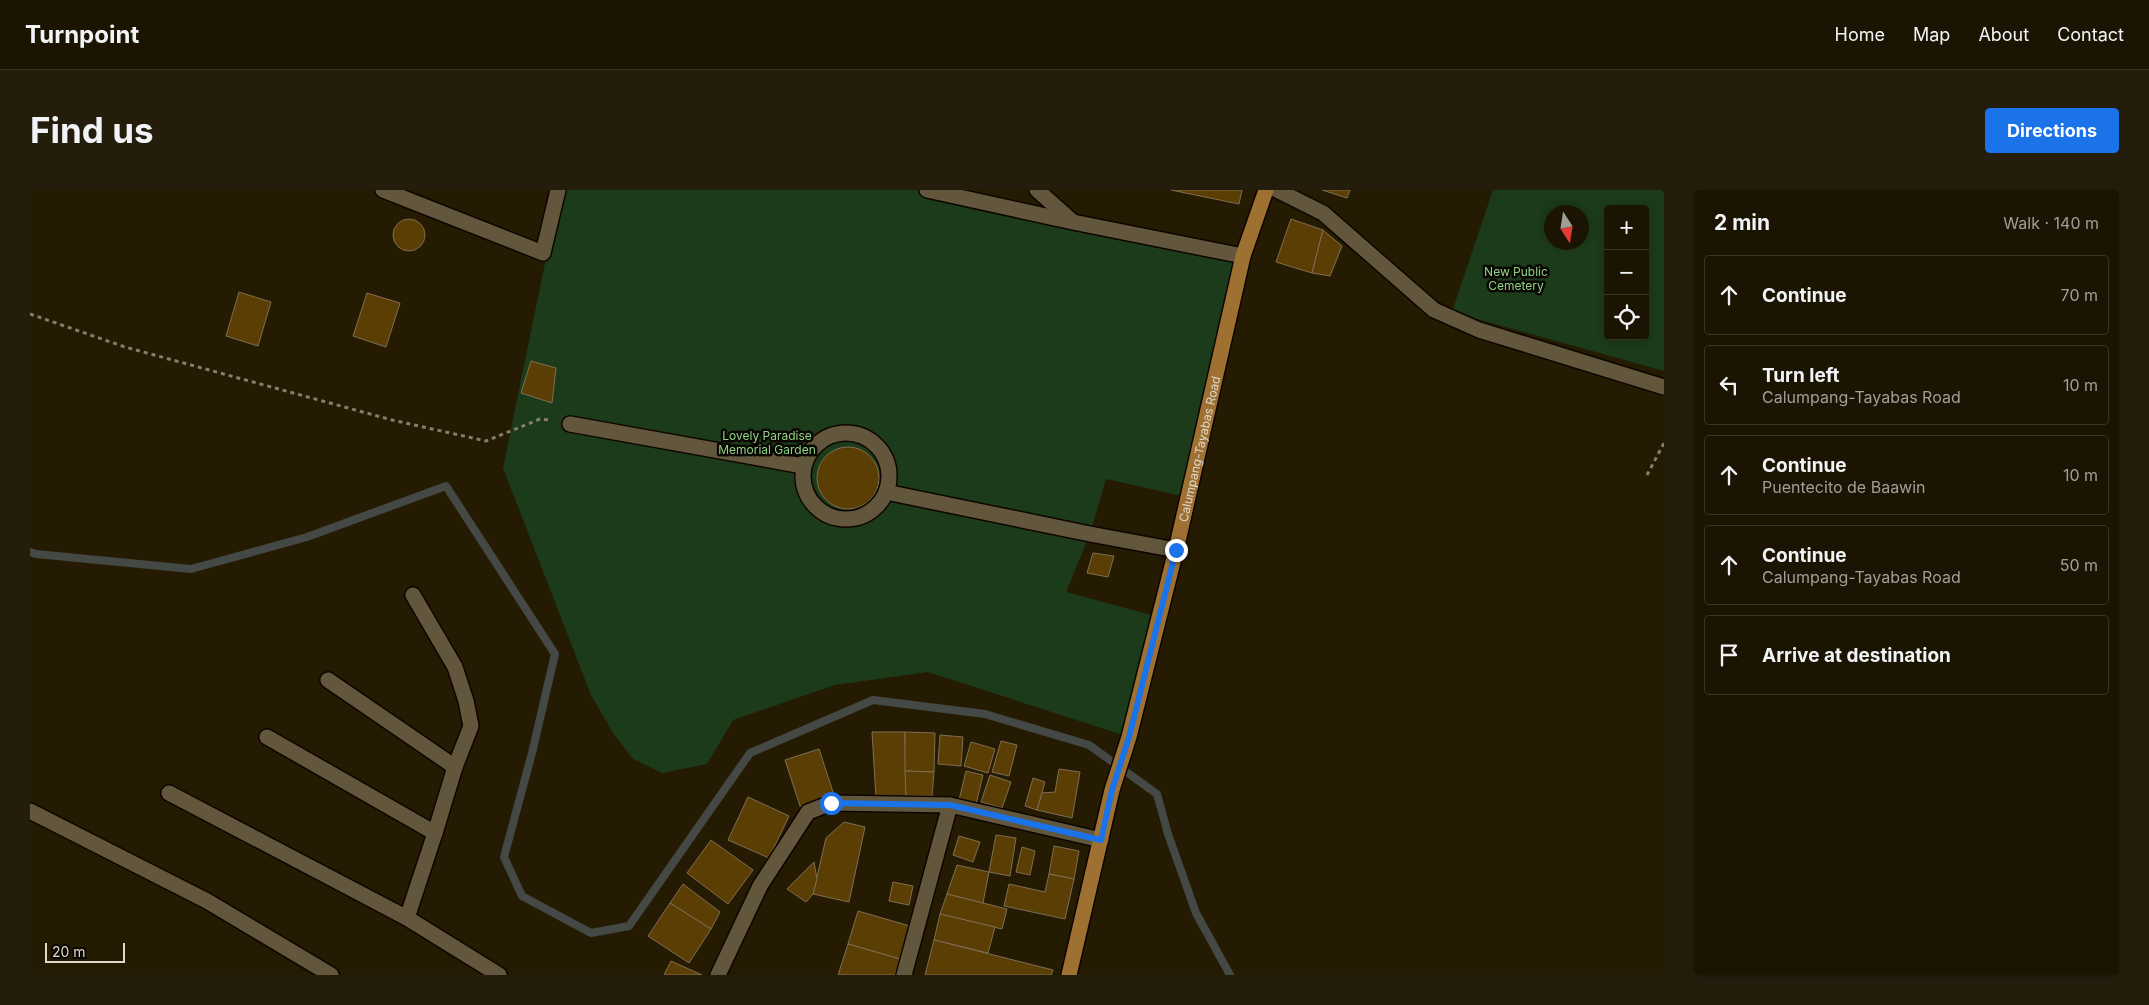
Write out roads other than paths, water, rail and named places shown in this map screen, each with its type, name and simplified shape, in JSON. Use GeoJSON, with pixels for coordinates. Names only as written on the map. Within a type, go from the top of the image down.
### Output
{"type":"FeatureCollection","features":[{"type":"Feature","properties":{"kind":"main road","name":"Calumpang-Tayabas Road"},"geometry":{"type":"LineString","coordinates":[[1101,840],[1112,790],[1129,737],[1176,550],[1243,256],[1266,190]]}},
{"type":"Feature","properties":{"kind":"main road"},"geometry":{"type":"LineString","coordinates":[[1069,975],[1101,840]]}},
{"type":"Feature","properties":{"kind":"street"},"geometry":{"type":"LineString","coordinates":[[384,190],[543,253],[558,190]]}},
{"type":"Feature","properties":{"kind":"street"},"geometry":{"type":"LineString","coordinates":[[926,190],[1243,256]]}},
{"type":"Feature","properties":{"kind":"street"},"geometry":{"type":"LineString","coordinates":[[1037,190],[1073,222]]}},
{"type":"Feature","properties":{"kind":"street"},"geometry":{"type":"LineString","coordinates":[[1278,190],[1323,213],[1434,310],[1479,330],[1664,387]]}},
{"type":"Feature","properties":{"kind":"street"},"geometry":{"type":"LineString","coordinates":[[570,424],[803,466]]}},
{"type":"Feature","properties":{"kind":"street"},"geometry":{"type":"LineString","coordinates":[[851,433],[859,435],[878,447],[886,461],[889,476],[886,492],[878,504],[868,513],[854,518],[840,519],[826,514],[814,506],[806,494],[802,480],[803,466],[810,452],[821,440],[835,434],[851,433]]}},
{"type":"Feature","properties":{"kind":"street"},"geometry":{"type":"LineString","coordinates":[[886,492],[1176,550]]}},
{"type":"Feature","properties":{"kind":"street"},"geometry":{"type":"LineString","coordinates":[[407,918],[436,833],[455,767],[471,726],[466,701],[455,667],[413,594]]}},
{"type":"Feature","properties":{"kind":"street"},"geometry":{"type":"LineString","coordinates":[[328,680],[455,767]]}},
{"type":"Feature","properties":{"kind":"street"},"geometry":{"type":"LineString","coordinates":[[267,737],[436,833]]}},
{"type":"Feature","properties":{"kind":"street"},"geometry":{"type":"LineString","coordinates":[[169,793],[407,918],[499,975]]}},
{"type":"Feature","properties":{"kind":"street"},"geometry":{"type":"LineString","coordinates":[[718,975],[760,886],[808,812],[831,803],[950,805],[1101,840]]}},
{"type":"Feature","properties":{"kind":"street"},"geometry":{"type":"LineString","coordinates":[[904,975],[950,805]]}},
{"type":"Feature","properties":{"kind":"street"},"geometry":{"type":"LineString","coordinates":[[30,811],[207,901],[331,975]]}},
{"type":"Feature","properties":{"kind":"waterway"},"geometry":{"type":"LineString","coordinates":[[30,552],[191,569],[307,537],[446,486],[555,654],[532,753],[504,857],[522,896],[591,933],[629,926],[750,753],[873,700],[985,714],[1089,745],[1157,794],[1168,834],[1196,913],[1230,975]]}},
{"type":"Feature","properties":{"kind":"park label","name":"New Public Cemetery"},"geometry":{"type":"Point","coordinates":[1516,278]}},
{"type":"Feature","properties":{"kind":"park label","name":"Lovely Paradise Memorial Garden"},"geometry":{"type":"Point","coordinates":[767,442]}}]}
